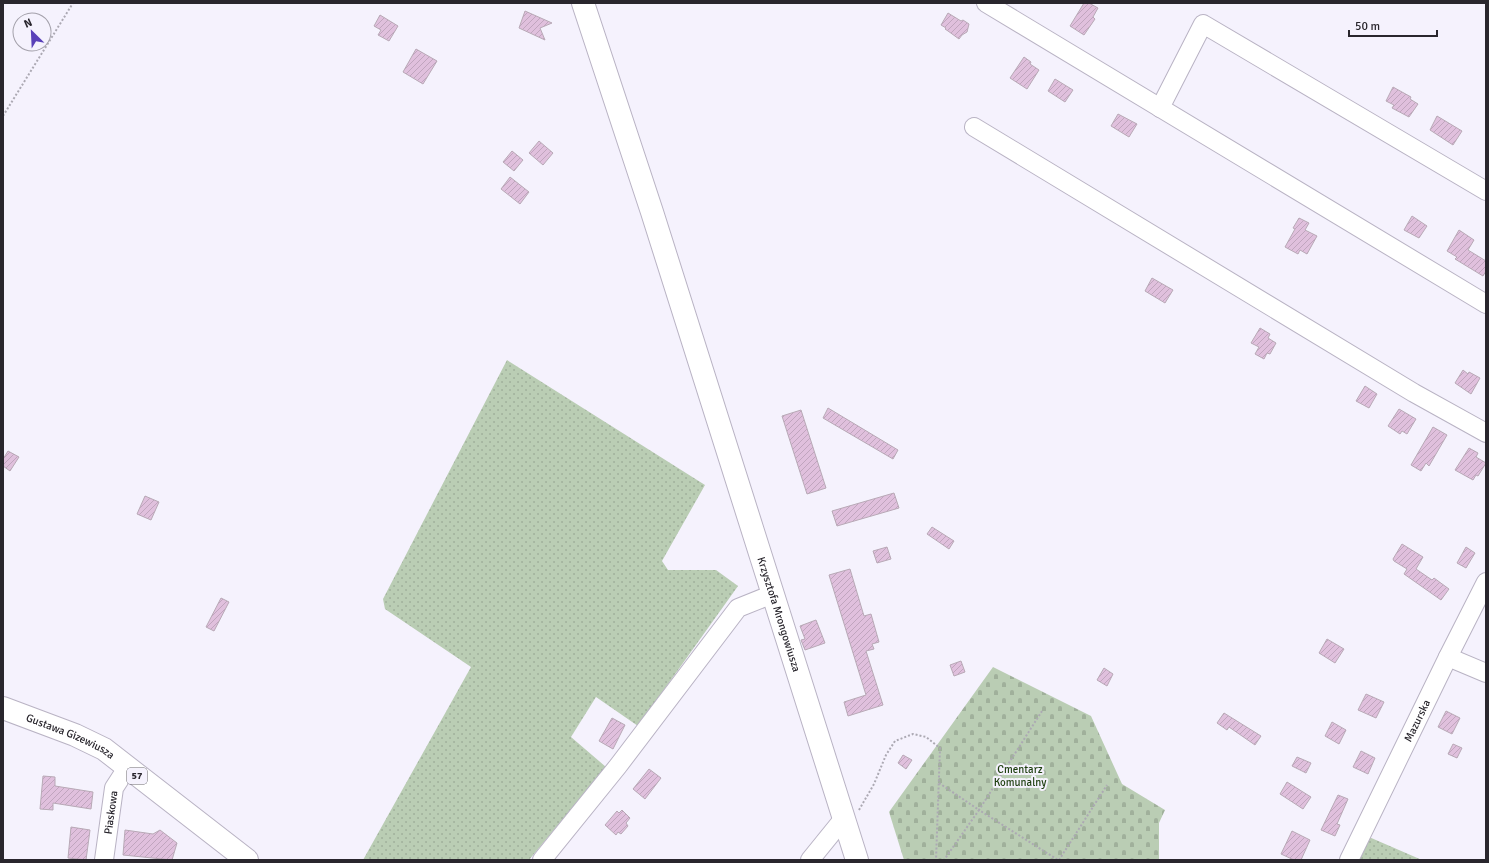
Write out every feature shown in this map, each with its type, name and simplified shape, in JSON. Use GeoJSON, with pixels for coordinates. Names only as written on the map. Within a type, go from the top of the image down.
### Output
{"type":"FeatureCollection","features":[{"type":"Feature","properties":{"kind":"main road","name":"Krzysztofa Mrongowiusza"},"geometry":{"type":"LineString","coordinates":[[583,3],[857,860]]}},
{"type":"Feature","properties":{"kind":"main road","name":"Gustawa Gizewiusza"},"geometry":{"type":"LineString","coordinates":[[3,708],[75,735],[104,749],[247,860]]}},
{"type":"Feature","properties":{"kind":"street"},"geometry":{"type":"LineString","coordinates":[[986,3],[1486,304]]}},
{"type":"Feature","properties":{"kind":"street"},"geometry":{"type":"LineString","coordinates":[[1160,108],[1203,24],[1486,191]]}},
{"type":"Feature","properties":{"kind":"street"},"geometry":{"type":"LineString","coordinates":[[974,127],[1414,393],[1486,434]]}},
{"type":"Feature","properties":{"kind":"street","name":"Mazurska"},"geometry":{"type":"LineString","coordinates":[[1349,860],[1486,582]]}},
{"type":"Feature","properties":{"kind":"street"},"geometry":{"type":"LineString","coordinates":[[542,860],[618,766],[738,608],[773,594]]}},
{"type":"Feature","properties":{"kind":"street"},"geometry":{"type":"LineString","coordinates":[[1448,657],[1486,673]]}},
{"type":"Feature","properties":{"kind":"street","name":"Piaskowa"},"geometry":{"type":"LineString","coordinates":[[104,860],[114,788],[127,768]]}},
{"type":"Feature","properties":{"kind":"street"},"geometry":{"type":"LineString","coordinates":[[810,860],[845,822]]}},
{"type":"Feature","properties":{"kind":"path"},"geometry":{"type":"LineString","coordinates":[[3,116],[73,3]]}},
{"type":"Feature","properties":{"kind":"path"},"geometry":{"type":"LineString","coordinates":[[944,860],[979,810],[1042,711]]}},
{"type":"Feature","properties":{"kind":"path"},"geometry":{"type":"LineString","coordinates":[[845,822],[853,820],[864,803],[886,755],[895,741],[913,734],[926,737],[940,748],[936,860]]}},
{"type":"Feature","properties":{"kind":"path"},"geometry":{"type":"LineString","coordinates":[[939,783],[1059,860],[1108,785]]}},
{"type":"Feature","properties":{"kind":"green space"},"geometry":{"type":"Polygon","coordinates":[[[507,360],[705,485],[662,561],[668,570],[716,570],[738,586],[638,726],[596,697],[571,737],[606,767],[529,860],[363,860],[471,667],[385,609],[383,599],[507,360]]]}},
{"type":"Feature","properties":{"kind":"green space","name":"Cmentarz Komunalny"},"geometry":{"type":"Polygon","coordinates":[[[993,667],[1091,716],[1122,784],[1165,810],[1159,823],[1159,860],[904,860],[889,812],[993,667]]]}},
{"type":"Feature","properties":{"kind":"green space"},"geometry":{"type":"Polygon","coordinates":[[[1369,837],[1422,860],[1358,860],[1369,837]]]}},
{"type":"Feature","properties":{"kind":"building"},"geometry":{"type":"Polygon","coordinates":[[[1084,3],[1089,3],[1098,8],[1093,17],[1095,19],[1084,35],[1070,26],[1084,3]]]}},
{"type":"Feature","properties":{"kind":"building"},"geometry":{"type":"Polygon","coordinates":[[[525,11],[552,23],[540,28],[545,40],[519,28],[525,11]]]}},
{"type":"Feature","properties":{"kind":"building"},"geometry":{"type":"Polygon","coordinates":[[[948,13],[969,24],[967,32],[959,39],[941,25],[948,13]]]}},
{"type":"Feature","properties":{"kind":"building"},"geometry":{"type":"Polygon","coordinates":[[[380,15],[398,26],[389,41],[378,35],[381,30],[374,26],[380,15]]]}},
{"type":"Feature","properties":{"kind":"building"},"geometry":{"type":"Polygon","coordinates":[[[416,49],[437,61],[423,84],[403,72],[416,49]]]}},
{"type":"Feature","properties":{"kind":"building"},"geometry":{"type":"Polygon","coordinates":[[[1024,57],[1031,62],[1030,64],[1039,70],[1027,89],[1010,78],[1024,57]]]}},
{"type":"Feature","properties":{"kind":"building"},"geometry":{"type":"Polygon","coordinates":[[[1055,79],[1073,90],[1065,102],[1048,91],[1055,79]]]}},
{"type":"Feature","properties":{"kind":"building"},"geometry":{"type":"Polygon","coordinates":[[[1393,87],[1411,97],[1410,99],[1418,104],[1409,117],[1392,108],[1394,105],[1386,101],[1393,87]]]}},
{"type":"Feature","properties":{"kind":"building"},"geometry":{"type":"Polygon","coordinates":[[[1118,114],[1137,124],[1129,137],[1111,126],[1118,114]]]}},
{"type":"Feature","properties":{"kind":"building"},"geometry":{"type":"Polygon","coordinates":[[[1437,116],[1462,131],[1453,145],[1430,130],[1437,116]]]}},
{"type":"Feature","properties":{"kind":"building"},"geometry":{"type":"Polygon","coordinates":[[[539,141],[553,153],[543,165],[529,153],[539,141]]]}},
{"type":"Feature","properties":{"kind":"building"},"geometry":{"type":"Polygon","coordinates":[[[512,151],[523,160],[514,171],[503,162],[512,151]]]}},
{"type":"Feature","properties":{"kind":"building"},"geometry":{"type":"Polygon","coordinates":[[[510,177],[529,192],[520,204],[501,189],[510,177]]]}},
{"type":"Feature","properties":{"kind":"building"},"geometry":{"type":"Polygon","coordinates":[[[1412,216],[1427,226],[1419,238],[1404,230],[1412,216]]]}},
{"type":"Feature","properties":{"kind":"building"},"geometry":{"type":"Polygon","coordinates":[[[1299,218],[1309,223],[1305,230],[1317,236],[1307,254],[1300,250],[1298,254],[1285,247],[1299,218]]]}},
{"type":"Feature","properties":{"kind":"building"},"geometry":{"type":"Polygon","coordinates":[[[1459,230],[1474,240],[1468,250],[1486,261],[1486,271],[1483,276],[1455,259],[1457,257],[1447,251],[1459,230]]]}},
{"type":"Feature","properties":{"kind":"building"},"geometry":{"type":"Polygon","coordinates":[[[1152,278],[1173,290],[1165,303],[1145,291],[1152,278]]]}},
{"type":"Feature","properties":{"kind":"building"},"geometry":{"type":"Polygon","coordinates":[[[1260,328],[1270,334],[1268,338],[1276,343],[1270,354],[1267,353],[1264,359],[1255,354],[1259,347],[1251,343],[1260,328]]]}},
{"type":"Feature","properties":{"kind":"building"},"geometry":{"type":"Polygon","coordinates":[[[1463,370],[1468,374],[1469,372],[1480,378],[1471,394],[1455,383],[1463,370]]]}},
{"type":"Feature","properties":{"kind":"building"},"geometry":{"type":"Polygon","coordinates":[[[1365,386],[1377,394],[1369,408],[1356,401],[1365,386]]]}},
{"type":"Feature","properties":{"kind":"building"},"geometry":{"type":"Polygon","coordinates":[[[828,408],[898,450],[893,459],[823,418],[828,408]]]}},
{"type":"Feature","properties":{"kind":"building"},"geometry":{"type":"Polygon","coordinates":[[[1399,409],[1416,419],[1407,434],[1402,431],[1400,434],[1388,426],[1399,409]]]}},
{"type":"Feature","properties":{"kind":"building"},"geometry":{"type":"Polygon","coordinates":[[[801,410],[826,488],[807,494],[782,416],[801,410]]]}},
{"type":"Feature","properties":{"kind":"building"},"geometry":{"type":"Polygon","coordinates":[[[1433,427],[1447,435],[1429,466],[1426,463],[1421,471],[1411,465],[1433,427]]]}},
{"type":"Feature","properties":{"kind":"building"},"geometry":{"type":"Polygon","coordinates":[[[1469,448],[1478,453],[1476,457],[1486,463],[1478,476],[1476,475],[1473,480],[1455,470],[1469,448]]]}},
{"type":"Feature","properties":{"kind":"building"},"geometry":{"type":"Polygon","coordinates":[[[8,451],[19,457],[10,471],[3,466],[3,459],[8,451]]]}},
{"type":"Feature","properties":{"kind":"building"},"geometry":{"type":"Polygon","coordinates":[[[894,493],[899,508],[837,526],[832,511],[894,493]]]}},
{"type":"Feature","properties":{"kind":"building"},"geometry":{"type":"Polygon","coordinates":[[[145,496],[159,502],[151,520],[137,514],[145,496]]]}},
{"type":"Feature","properties":{"kind":"building"},"geometry":{"type":"Polygon","coordinates":[[[932,527],[954,541],[949,549],[927,534],[932,527]]]}},
{"type":"Feature","properties":{"kind":"building"},"geometry":{"type":"Polygon","coordinates":[[[1402,544],[1423,557],[1416,569],[1432,580],[1434,578],[1449,589],[1441,600],[1404,574],[1407,569],[1394,561],[1393,559],[1402,544]]]}},
{"type":"Feature","properties":{"kind":"building"},"geometry":{"type":"Polygon","coordinates":[[[887,547],[891,559],[877,563],[873,551],[887,547]]]}},
{"type":"Feature","properties":{"kind":"building"},"geometry":{"type":"Polygon","coordinates":[[[1466,547],[1475,553],[1466,568],[1457,563],[1466,547]]]}},
{"type":"Feature","properties":{"kind":"building"},"geometry":{"type":"Polygon","coordinates":[[[850,569],[864,616],[871,614],[879,642],[872,644],[874,649],[866,651],[883,705],[848,716],[844,702],[866,695],[829,575],[850,569]]]}},
{"type":"Feature","properties":{"kind":"building"},"geometry":{"type":"Polygon","coordinates":[[[221,598],[229,602],[214,631],[206,627],[221,598]]]}},
{"type":"Feature","properties":{"kind":"building"},"geometry":{"type":"Polygon","coordinates":[[[816,620],[825,643],[805,650],[801,640],[805,639],[800,626],[816,620]]]}},
{"type":"Feature","properties":{"kind":"building"},"geometry":{"type":"Polygon","coordinates":[[[1327,639],[1344,649],[1335,663],[1319,653],[1327,639]]]}},
{"type":"Feature","properties":{"kind":"building"},"geometry":{"type":"Polygon","coordinates":[[[961,661],[965,672],[954,676],[950,665],[961,661]]]}},
{"type":"Feature","properties":{"kind":"building"},"geometry":{"type":"Polygon","coordinates":[[[1104,668],[1113,674],[1107,686],[1097,680],[1104,668]]]}},
{"type":"Feature","properties":{"kind":"building"},"geometry":{"type":"Polygon","coordinates":[[[1366,694],[1384,702],[1376,718],[1358,710],[1366,694]]]}},
{"type":"Feature","properties":{"kind":"building"},"geometry":{"type":"Polygon","coordinates":[[[1446,711],[1460,718],[1452,734],[1438,727],[1446,711]]]}},
{"type":"Feature","properties":{"kind":"building"},"geometry":{"type":"Polygon","coordinates":[[[1224,713],[1261,736],[1255,745],[1229,727],[1227,730],[1217,723],[1224,713]]]}},
{"type":"Feature","properties":{"kind":"building"},"geometry":{"type":"Polygon","coordinates":[[[612,718],[625,725],[613,749],[599,741],[612,718]]]}},
{"type":"Feature","properties":{"kind":"building"},"geometry":{"type":"Polygon","coordinates":[[[1332,722],[1346,730],[1339,744],[1325,736],[1332,722]]]}},
{"type":"Feature","properties":{"kind":"building"},"geometry":{"type":"Polygon","coordinates":[[[1453,744],[1462,748],[1457,758],[1448,754],[1453,744]]]}},
{"type":"Feature","properties":{"kind":"building"},"geometry":{"type":"Polygon","coordinates":[[[1361,751],[1375,758],[1368,774],[1353,767],[1361,751]]]}},
{"type":"Feature","properties":{"kind":"building"},"geometry":{"type":"Polygon","coordinates":[[[903,755],[912,760],[906,769],[898,763],[903,755]]]}},
{"type":"Feature","properties":{"kind":"building"},"geometry":{"type":"Polygon","coordinates":[[[1297,757],[1311,763],[1306,773],[1292,766],[1297,757]]]}},
{"type":"Feature","properties":{"kind":"building"},"geometry":{"type":"Polygon","coordinates":[[[649,769],[661,778],[645,799],[633,789],[649,769]]]}},
{"type":"Feature","properties":{"kind":"building"},"geometry":{"type":"Polygon","coordinates":[[[43,776],[55,777],[55,786],[93,792],[91,809],[53,803],[53,810],[40,809],[43,776]]]}},
{"type":"Feature","properties":{"kind":"building"},"geometry":{"type":"Polygon","coordinates":[[[1287,782],[1311,797],[1303,809],[1280,794],[1287,782]]]}},
{"type":"Feature","properties":{"kind":"building"},"geometry":{"type":"Polygon","coordinates":[[[1338,795],[1348,799],[1337,824],[1340,825],[1335,836],[1321,830],[1338,795]]]}},
{"type":"Feature","properties":{"kind":"building"},"geometry":{"type":"Polygon","coordinates":[[[622,810],[630,818],[626,823],[628,826],[621,834],[618,832],[616,835],[605,825],[617,811],[619,813],[622,810]]]}},
{"type":"Feature","properties":{"kind":"building"},"geometry":{"type":"Polygon","coordinates":[[[71,827],[90,830],[86,860],[68,858],[71,827]]]}},
{"type":"Feature","properties":{"kind":"building"},"geometry":{"type":"Polygon","coordinates":[[[125,830],[153,834],[160,830],[177,843],[172,860],[123,855],[125,830]]]}},
{"type":"Feature","properties":{"kind":"building"},"geometry":{"type":"Polygon","coordinates":[[[1292,831],[1310,840],[1301,860],[1294,860],[1281,854],[1292,831]]]}}]}
